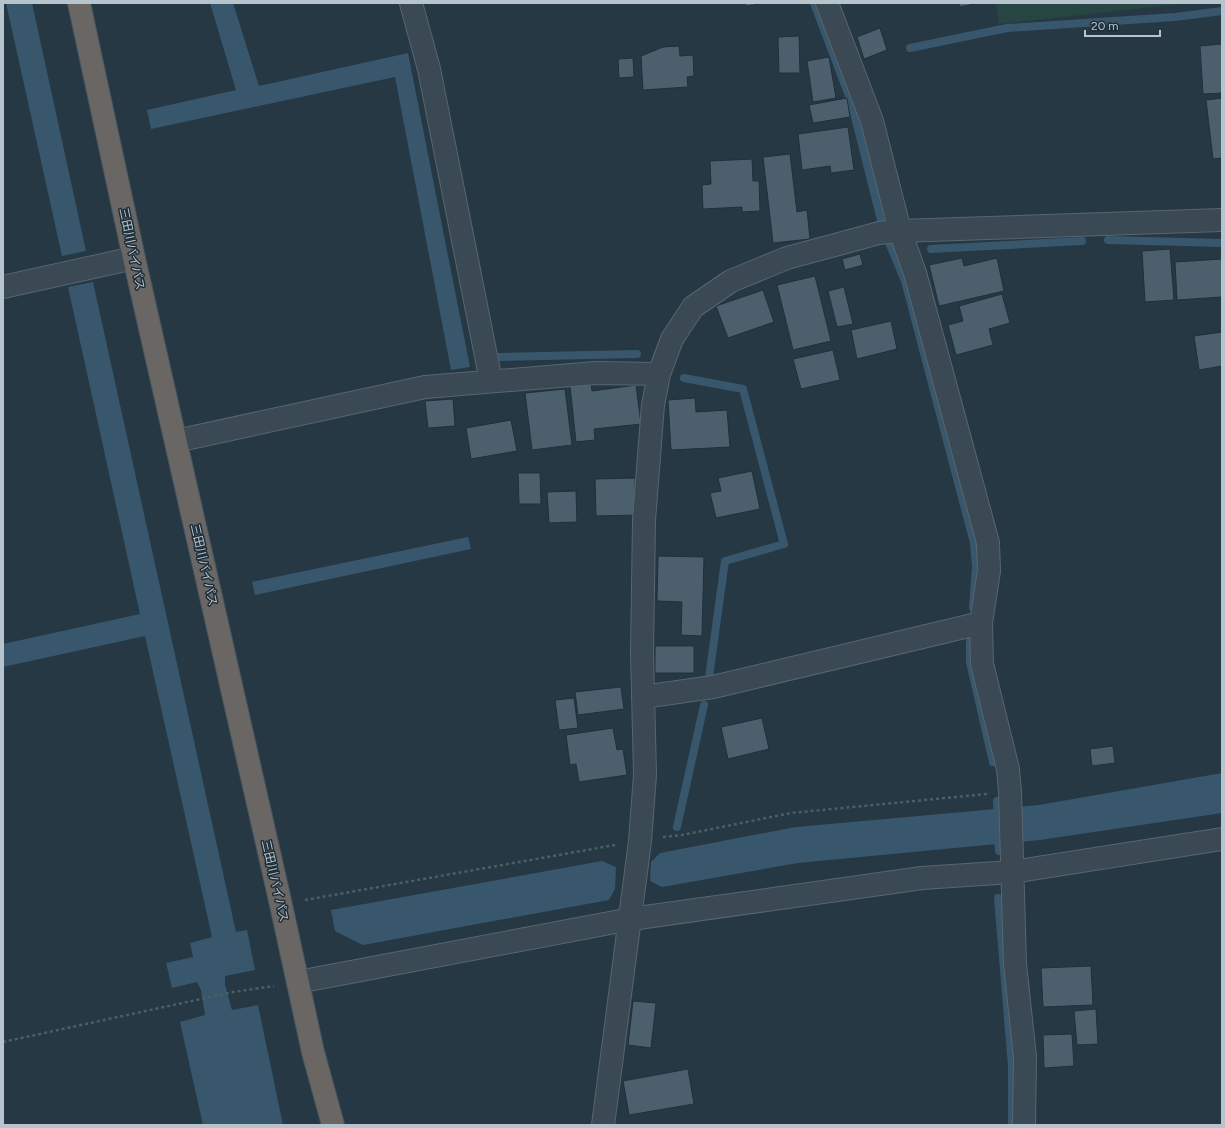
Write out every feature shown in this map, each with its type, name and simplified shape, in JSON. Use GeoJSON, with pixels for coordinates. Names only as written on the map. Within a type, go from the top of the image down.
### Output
{"type":"FeatureCollection","features":[{"type":"Feature","properties":{"kind":"highway","name":"三田川バイパス"},"geometry":{"type":"LineString","coordinates":[[79,3],[134,258],[313,1052],[333,1125]]}},
{"type":"Feature","properties":{"kind":"street"},"geometry":{"type":"LineString","coordinates":[[411,3],[429,69],[491,381]]}},
{"type":"Feature","properties":{"kind":"street"},"geometry":{"type":"LineString","coordinates":[[827,3],[872,121],[900,231],[916,274],[988,543],[988,571],[981,623],[982,664],[1008,769],[1014,964],[1025,1057],[1024,1125]]}},
{"type":"Feature","properties":{"kind":"street"},"geometry":{"type":"LineString","coordinates":[[603,1125],[631,919],[640,840],[645,775],[642,653],[644,520],[653,405],[660,374],[672,339],[693,307],[732,281],[787,258],[879,233],[900,231],[1222,220]]}},
{"type":"Feature","properties":{"kind":"street"},"geometry":{"type":"LineString","coordinates":[[3,287],[134,258]]}},
{"type":"Feature","properties":{"kind":"street"},"geometry":{"type":"LineString","coordinates":[[176,441],[425,387],[596,373],[660,374]]}},
{"type":"Feature","properties":{"kind":"street"},"geometry":{"type":"LineString","coordinates":[[643,697],[712,688],[981,623]]}},
{"type":"Feature","properties":{"kind":"street"},"geometry":{"type":"LineString","coordinates":[[298,982],[631,919],[922,878],[1012,862],[1222,839]]}},
{"type":"Feature","properties":{"kind":"path"},"geometry":{"type":"LineString","coordinates":[[3,1042],[233,992],[298,982]]}},
{"type":"Feature","properties":{"kind":"green space"},"geometry":{"type":"Polygon","coordinates":[[[996,3],[1190,3],[999,24],[996,3]]]}},
{"type":"Feature","properties":{"kind":"water"},"geometry":{"type":"Polygon","coordinates":[[[6,3],[32,3],[86,251],[62,256],[6,3]]]}},
{"type":"Feature","properties":{"kind":"water"},"geometry":{"type":"Polygon","coordinates":[[[210,3],[233,3],[259,86],[408,53],[470,367],[451,370],[395,77],[151,129],[147,110],[236,90],[210,3]]]}},
{"type":"Feature","properties":{"kind":"water"},"geometry":{"type":"Polygon","coordinates":[[[93,282],[236,932],[247,930],[255,970],[225,976],[225,985],[232,1010],[258,1005],[283,1125],[203,1125],[180,1022],[205,1015],[201,990],[197,982],[172,988],[166,963],[193,957],[190,943],[212,937],[145,636],[3,667],[3,644],[140,614],[68,287],[93,282]]]}},
{"type":"Feature","properties":{"kind":"water"},"geometry":{"type":"Polygon","coordinates":[[[468,537],[471,549],[255,595],[252,582],[468,537]]]}},
{"type":"Feature","properties":{"kind":"water"},"geometry":{"type":"Polygon","coordinates":[[[1222,773],[1222,813],[1040,840],[798,863],[662,887],[650,881],[651,862],[660,853],[796,827],[1039,805],[1222,773]]]}},
{"type":"Feature","properties":{"kind":"water"},"geometry":{"type":"Polygon","coordinates":[[[602,861],[616,867],[615,889],[609,900],[363,945],[335,931],[331,910],[602,861]]]}},
{"type":"Feature","properties":{"kind":"building"},"geometry":{"type":"Polygon","coordinates":[[[745,3],[766,3],[746,6],[745,3]]]}},
{"type":"Feature","properties":{"kind":"building"},"geometry":{"type":"Polygon","coordinates":[[[959,3],[980,3],[960,7],[959,3]]]}},
{"type":"Feature","properties":{"kind":"building"},"geometry":{"type":"Polygon","coordinates":[[[880,28],[887,50],[864,59],[857,37],[880,28]]]}},
{"type":"Feature","properties":{"kind":"building"},"geometry":{"type":"Polygon","coordinates":[[[799,36],[800,73],[779,73],[778,37],[799,36]]]}},
{"type":"Feature","properties":{"kind":"building"},"geometry":{"type":"Polygon","coordinates":[[[1222,44],[1222,93],[1203,94],[1200,46],[1222,44]]]}},
{"type":"Feature","properties":{"kind":"building"},"geometry":{"type":"Polygon","coordinates":[[[679,46],[680,56],[693,55],[694,76],[687,77],[688,87],[643,90],[641,56],[663,47],[679,46]]]}},
{"type":"Feature","properties":{"kind":"building"},"geometry":{"type":"Polygon","coordinates":[[[829,57],[836,98],[813,102],[807,61],[829,57]]]}},
{"type":"Feature","properties":{"kind":"building"},"geometry":{"type":"Polygon","coordinates":[[[633,58],[634,77],[619,78],[618,59],[633,58]]]}},
{"type":"Feature","properties":{"kind":"building"},"geometry":{"type":"Polygon","coordinates":[[[847,98],[850,117],[813,123],[809,105],[847,98]]]}},
{"type":"Feature","properties":{"kind":"building"},"geometry":{"type":"Polygon","coordinates":[[[1222,98],[1222,158],[1213,159],[1206,100],[1222,98]]]}},
{"type":"Feature","properties":{"kind":"building"},"geometry":{"type":"Polygon","coordinates":[[[848,127],[854,170],[831,173],[830,166],[802,170],[798,134],[848,127]]]}},
{"type":"Feature","properties":{"kind":"building"},"geometry":{"type":"Polygon","coordinates":[[[790,154],[797,212],[807,210],[810,239],[773,243],[763,157],[790,154]]]}},
{"type":"Feature","properties":{"kind":"building"},"geometry":{"type":"Polygon","coordinates":[[[752,159],[753,181],[759,181],[760,211],[742,212],[742,207],[703,209],[702,185],[711,184],[710,161],[752,159]]]}},
{"type":"Feature","properties":{"kind":"building"},"geometry":{"type":"Polygon","coordinates":[[[1170,249],[1174,300],[1145,302],[1142,251],[1170,249]]]}},
{"type":"Feature","properties":{"kind":"building"},"geometry":{"type":"Polygon","coordinates":[[[860,254],[863,265],[845,270],[842,259],[860,254]]]}},
{"type":"Feature","properties":{"kind":"building"},"geometry":{"type":"Polygon","coordinates":[[[962,258],[964,266],[997,258],[1004,291],[939,306],[929,265],[962,258]]]}},
{"type":"Feature","properties":{"kind":"building"},"geometry":{"type":"Polygon","coordinates":[[[1222,259],[1222,297],[1177,300],[1175,262],[1222,259]]]}},
{"type":"Feature","properties":{"kind":"building"},"geometry":{"type":"Polygon","coordinates":[[[815,276],[831,341],[793,350],[777,285],[815,276]]]}},
{"type":"Feature","properties":{"kind":"building"},"geometry":{"type":"Polygon","coordinates":[[[844,287],[853,324],[837,327],[828,291],[844,287]]]}},
{"type":"Feature","properties":{"kind":"building"},"geometry":{"type":"Polygon","coordinates":[[[763,290],[774,322],[728,338],[716,306],[763,290]]]}},
{"type":"Feature","properties":{"kind":"building"},"geometry":{"type":"Polygon","coordinates":[[[1002,294],[1010,323],[989,329],[993,345],[956,355],[948,325],[963,321],[959,306],[1002,294]]]}},
{"type":"Feature","properties":{"kind":"building"},"geometry":{"type":"Polygon","coordinates":[[[891,321],[897,349],[857,359],[851,330],[891,321]]]}},
{"type":"Feature","properties":{"kind":"building"},"geometry":{"type":"Polygon","coordinates":[[[1222,332],[1222,366],[1199,370],[1194,336],[1222,332]]]}},
{"type":"Feature","properties":{"kind":"building"},"geometry":{"type":"Polygon","coordinates":[[[833,350],[840,380],[801,389],[793,359],[833,350]]]}},
{"type":"Feature","properties":{"kind":"building"},"geometry":{"type":"Polygon","coordinates":[[[591,384],[592,391],[636,385],[641,424],[594,429],[595,440],[576,442],[570,386],[591,384]]]}},
{"type":"Feature","properties":{"kind":"building"},"geometry":{"type":"Polygon","coordinates":[[[565,389],[572,445],[532,450],[525,393],[565,389]]]}},
{"type":"Feature","properties":{"kind":"building"},"geometry":{"type":"Polygon","coordinates":[[[695,398],[696,412],[727,410],[730,447],[671,450],[668,400],[695,398]]]}},
{"type":"Feature","properties":{"kind":"building"},"geometry":{"type":"Polygon","coordinates":[[[453,399],[455,426],[428,428],[425,401],[453,399]]]}},
{"type":"Feature","properties":{"kind":"building"},"geometry":{"type":"Polygon","coordinates":[[[511,420],[517,451],[471,459],[466,428],[511,420]]]}},
{"type":"Feature","properties":{"kind":"building"},"geometry":{"type":"Polygon","coordinates":[[[752,471],[760,509],[716,518],[710,493],[721,491],[718,478],[752,471]]]}},
{"type":"Feature","properties":{"kind":"building"},"geometry":{"type":"Polygon","coordinates":[[[518,473],[540,473],[541,504],[519,504],[518,473]]]}},
{"type":"Feature","properties":{"kind":"building"},"geometry":{"type":"Polygon","coordinates":[[[635,478],[636,515],[596,516],[595,479],[635,478]]]}},
{"type":"Feature","properties":{"kind":"building"},"geometry":{"type":"Polygon","coordinates":[[[576,491],[577,522],[549,523],[547,492],[576,491]]]}},
{"type":"Feature","properties":{"kind":"building"},"geometry":{"type":"Polygon","coordinates":[[[658,556],[704,557],[702,636],[681,635],[682,602],[657,601],[658,556]]]}},
{"type":"Feature","properties":{"kind":"building"},"geometry":{"type":"Polygon","coordinates":[[[655,646],[694,646],[694,673],[655,673],[655,646]]]}},
{"type":"Feature","properties":{"kind":"building"},"geometry":{"type":"Polygon","coordinates":[[[621,687],[624,709],[578,715],[575,692],[621,687]]]}},
{"type":"Feature","properties":{"kind":"building"},"geometry":{"type":"Polygon","coordinates":[[[574,698],[578,728],[559,730],[555,700],[574,698]]]}},
{"type":"Feature","properties":{"kind":"building"},"geometry":{"type":"Polygon","coordinates":[[[762,718],[769,749],[728,759],[721,727],[762,718]]]}},
{"type":"Feature","properties":{"kind":"building"},"geometry":{"type":"Polygon","coordinates":[[[613,728],[617,750],[623,749],[627,775],[579,782],[576,764],[570,765],[566,735],[613,728]]]}},
{"type":"Feature","properties":{"kind":"building"},"geometry":{"type":"Polygon","coordinates":[[[1113,746],[1115,763],[1092,766],[1090,749],[1113,746]]]}},
{"type":"Feature","properties":{"kind":"building"},"geometry":{"type":"Polygon","coordinates":[[[1091,966],[1093,1005],[1043,1007],[1041,968],[1091,966]]]}},
{"type":"Feature","properties":{"kind":"building"},"geometry":{"type":"Polygon","coordinates":[[[633,1001],[656,1003],[651,1048],[628,1045],[633,1001]]]}},
{"type":"Feature","properties":{"kind":"building"},"geometry":{"type":"Polygon","coordinates":[[[1096,1009],[1098,1044],[1077,1045],[1074,1011],[1096,1009]]]}},
{"type":"Feature","properties":{"kind":"building"},"geometry":{"type":"Polygon","coordinates":[[[1072,1034],[1074,1066],[1044,1068],[1043,1035],[1072,1034]]]}},
{"type":"Feature","properties":{"kind":"building"},"geometry":{"type":"Polygon","coordinates":[[[688,1069],[694,1104],[629,1115],[623,1081],[688,1069]]]}},
{"type":"Feature","properties":{"kind":"waterway"},"geometry":{"type":"LineString","coordinates":[[814,3],[851,101],[881,220]]}},
{"type":"Feature","properties":{"kind":"waterway"},"geometry":{"type":"LineString","coordinates":[[910,48],[1007,28],[1175,17],[1222,11]]}},
{"type":"Feature","properties":{"kind":"waterway"},"geometry":{"type":"LineString","coordinates":[[1108,240],[1222,243]]}},
{"type":"Feature","properties":{"kind":"waterway"},"geometry":{"type":"LineString","coordinates":[[931,249],[1082,241]]}},
{"type":"Feature","properties":{"kind":"waterway"},"geometry":{"type":"LineString","coordinates":[[890,245],[905,281],[974,543],[976,567],[973,607]]}},
{"type":"Feature","properties":{"kind":"waterway"},"geometry":{"type":"LineString","coordinates":[[499,357],[637,354]]}},
{"type":"Feature","properties":{"kind":"waterway"},"geometry":{"type":"LineString","coordinates":[[684,378],[743,389],[784,544],[725,561],[709,677]]}},
{"type":"Feature","properties":{"kind":"waterway"},"geometry":{"type":"LineString","coordinates":[[970,641],[970,662],[993,762]]}},
{"type":"Feature","properties":{"kind":"waterway"},"geometry":{"type":"LineString","coordinates":[[677,827],[704,705]]}},
{"type":"Feature","properties":{"kind":"waterway"},"geometry":{"type":"LineString","coordinates":[[997,801],[998,818]]}},
{"type":"Feature","properties":{"kind":"waterway"},"geometry":{"type":"LineString","coordinates":[[998,834],[999,851]]}},
{"type":"Feature","properties":{"kind":"waterway"},"geometry":{"type":"LineString","coordinates":[[998,898],[1012,1066],[1012,1125]]}}]}
